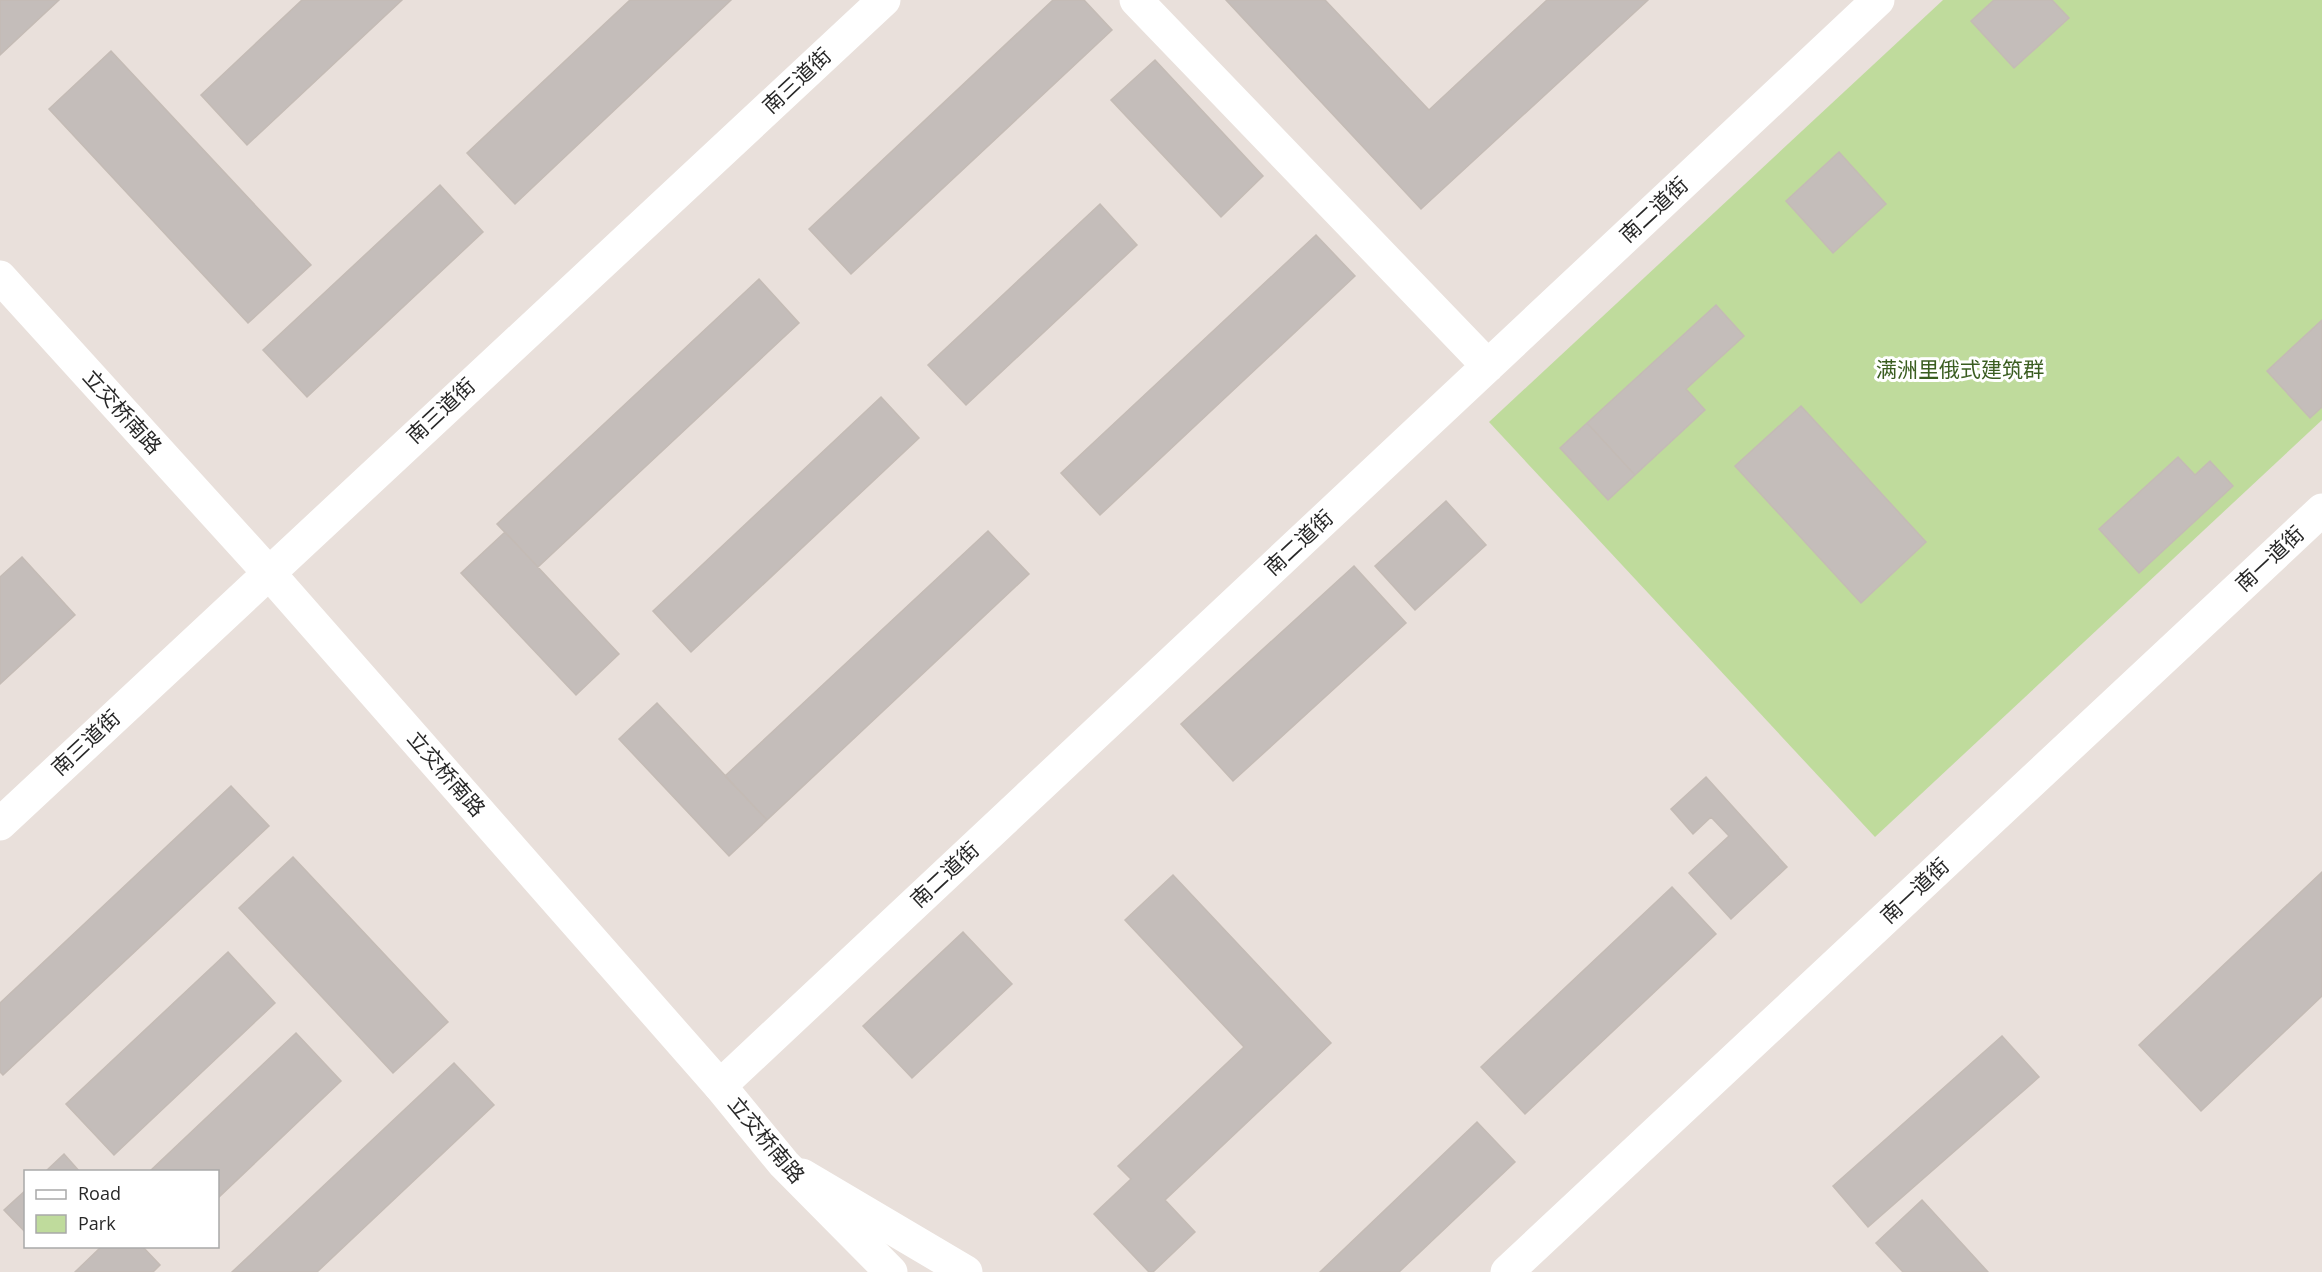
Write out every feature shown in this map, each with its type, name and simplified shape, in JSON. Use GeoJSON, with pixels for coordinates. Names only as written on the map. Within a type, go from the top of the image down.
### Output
{"type":"FeatureCollection","features":[{"type":"Feature","properties":{"kind":"street","name":"南三道街"},"geometry":{"type":"LineString","coordinates":[[0,824],[884,0]]}},
{"type":"Feature","properties":{"kind":"street"},"geometry":{"type":"LineString","coordinates":[[1136,0],[1488,366]]}},
{"type":"Feature","properties":{"kind":"street","name":"南二道街"},"geometry":{"type":"LineString","coordinates":[[720,1086],[1878,0]]}},
{"type":"Feature","properties":{"kind":"street","name":"立交桥南路"},"geometry":{"type":"LineString","coordinates":[[0,277],[268,572],[720,1086],[784,1164],[891,1272]]}},
{"type":"Feature","properties":{"kind":"street","name":"南一道街"},"geometry":{"type":"LineString","coordinates":[[1507,1272],[2322,510]]}},
{"type":"Feature","properties":{"kind":"street"},"geometry":{"type":"LineString","coordinates":[[784,1164],[966,1272]]}},
{"type":"Feature","properties":{"kind":"green space","name":"满洲里俄式建筑群"},"geometry":{"type":"Polygon","coordinates":[[[1943,0],[2322,0],[2322,420],[1875,837],[1489,422],[1943,0]]]}},
{"type":"Feature","properties":{"kind":"building"},"geometry":{"type":"Polygon","coordinates":[[[0,0],[59,0],[0,55],[0,0]]]}},
{"type":"Feature","properties":{"kind":"building"},"geometry":{"type":"Polygon","coordinates":[[[302,0],[402,0],[247,145],[201,95],[302,0]]]}},
{"type":"Feature","properties":{"kind":"building"},"geometry":{"type":"Polygon","coordinates":[[[630,0],[731,0],[515,204],[467,153],[630,0]]]}},
{"type":"Feature","properties":{"kind":"building"},"geometry":{"type":"Polygon","coordinates":[[[1053,0],[1084,0],[1112,30],[851,274],[809,229],[1053,0]]]}},
{"type":"Feature","properties":{"kind":"building"},"geometry":{"type":"Polygon","coordinates":[[[1226,0],[1325,0],[1429,110],[1547,0],[1648,0],[1421,209],[1226,0]]]}},
{"type":"Feature","properties":{"kind":"building"},"geometry":{"type":"Polygon","coordinates":[[[1994,0],[2052,0],[2069,18],[2014,68],[1971,21],[1994,0]]]}},
{"type":"Feature","properties":{"kind":"building"},"geometry":{"type":"Polygon","coordinates":[[[111,51],[311,265],[248,323],[49,109],[111,51]]]}},
{"type":"Feature","properties":{"kind":"building"},"geometry":{"type":"Polygon","coordinates":[[[1155,60],[1263,176],[1221,217],[1111,100],[1155,60]]]}},
{"type":"Feature","properties":{"kind":"building"},"geometry":{"type":"Polygon","coordinates":[[[1839,152],[1886,204],[1833,253],[1786,201],[1839,152]]]}},
{"type":"Feature","properties":{"kind":"building"},"geometry":{"type":"Polygon","coordinates":[[[440,185],[483,232],[307,397],[263,350],[440,185]]]}},
{"type":"Feature","properties":{"kind":"building"},"geometry":{"type":"Polygon","coordinates":[[[1100,204],[1137,245],[966,405],[928,365],[1100,204]]]}},
{"type":"Feature","properties":{"kind":"building"},"geometry":{"type":"Polygon","coordinates":[[[1316,235],[1355,276],[1100,515],[1061,473],[1316,235]]]}},
{"type":"Feature","properties":{"kind":"building"},"geometry":{"type":"Polygon","coordinates":[[[759,279],[799,323],[538,567],[497,524],[759,279]]]}},
{"type":"Feature","properties":{"kind":"building"},"geometry":{"type":"Polygon","coordinates":[[[1716,305],[1744,336],[1686,389],[1705,410],[1635,475],[1587,423],[1716,305]]]}},
{"type":"Feature","properties":{"kind":"building"},"geometry":{"type":"Polygon","coordinates":[[[2322,320],[2322,407],[2310,418],[2267,371],[2322,320]]]}},
{"type":"Feature","properties":{"kind":"building"},"geometry":{"type":"Polygon","coordinates":[[[881,397],[919,438],[691,652],[653,611],[881,397]]]}},
{"type":"Feature","properties":{"kind":"building"},"geometry":{"type":"Polygon","coordinates":[[[1801,406],[1926,542],[1861,603],[1735,466],[1801,406]]]}},
{"type":"Feature","properties":{"kind":"building"},"geometry":{"type":"Polygon","coordinates":[[[1587,423],[1635,475],[1608,500],[1560,448],[1587,423]]]}},
{"type":"Feature","properties":{"kind":"building"},"geometry":{"type":"Polygon","coordinates":[[[2178,457],[2195,475],[2210,461],[2233,486],[2139,573],[2099,529],[2178,457]]]}},
{"type":"Feature","properties":{"kind":"building"},"geometry":{"type":"Polygon","coordinates":[[[1446,501],[1486,545],[1415,610],[1375,566],[1446,501]]]}},
{"type":"Feature","properties":{"kind":"building"},"geometry":{"type":"Polygon","coordinates":[[[988,531],[1029,574],[767,820],[725,776],[988,531]]]}},
{"type":"Feature","properties":{"kind":"building"},"geometry":{"type":"Polygon","coordinates":[[[505,532],[619,654],[576,695],[461,573],[505,532]]]}},
{"type":"Feature","properties":{"kind":"building"},"geometry":{"type":"Polygon","coordinates":[[[22,557],[75,615],[0,684],[0,577],[22,557]]]}},
{"type":"Feature","properties":{"kind":"building"},"geometry":{"type":"Polygon","coordinates":[[[1354,566],[1406,623],[1233,781],[1181,724],[1354,566]]]}},
{"type":"Feature","properties":{"kind":"building"},"geometry":{"type":"Polygon","coordinates":[[[657,703],[767,820],[729,856],[619,739],[657,703]]]}},
{"type":"Feature","properties":{"kind":"building"},"geometry":{"type":"Polygon","coordinates":[[[1706,777],[1787,867],[1731,919],[1689,873],[1729,836],[1711,817],[1693,834],[1671,809],[1706,777]]]}},
{"type":"Feature","properties":{"kind":"building"},"geometry":{"type":"Polygon","coordinates":[[[231,786],[269,826],[3,1075],[0,1072],[0,1003],[231,786]]]}},
{"type":"Feature","properties":{"kind":"building"},"geometry":{"type":"Polygon","coordinates":[[[293,857],[448,1022],[393,1073],[239,908],[293,857]]]}},
{"type":"Feature","properties":{"kind":"building"},"geometry":{"type":"Polygon","coordinates":[[[2322,872],[2322,996],[2201,1111],[2139,1045],[2322,872]]]}},
{"type":"Feature","properties":{"kind":"building"},"geometry":{"type":"Polygon","coordinates":[[[1173,875],[1331,1043],[1165,1200],[1195,1232],[1153,1272],[1149,1272],[1094,1214],[1131,1179],[1118,1166],[1244,1047],[1125,920],[1173,875]]]}},
{"type":"Feature","properties":{"kind":"building"},"geometry":{"type":"Polygon","coordinates":[[[1672,887],[1716,934],[1525,1114],[1481,1067],[1672,887]]]}},
{"type":"Feature","properties":{"kind":"building"},"geometry":{"type":"Polygon","coordinates":[[[963,932],[1012,984],[912,1078],[863,1026],[963,932]]]}},
{"type":"Feature","properties":{"kind":"building"},"geometry":{"type":"Polygon","coordinates":[[[228,952],[275,1003],[114,1155],[66,1104],[228,952]]]}},
{"type":"Feature","properties":{"kind":"building"},"geometry":{"type":"Polygon","coordinates":[[[296,1033],[341,1081],[219,1197],[219,1170],[151,1170],[296,1033]]]}},
{"type":"Feature","properties":{"kind":"building"},"geometry":{"type":"Polygon","coordinates":[[[2002,1036],[2039,1077],[1868,1227],[1833,1186],[2002,1036]]]}},
{"type":"Feature","properties":{"kind":"building"},"geometry":{"type":"Polygon","coordinates":[[[454,1063],[494,1105],[317,1272],[232,1272],[454,1063]]]}},
{"type":"Feature","properties":{"kind":"building"},"geometry":{"type":"Polygon","coordinates":[[[1477,1122],[1515,1162],[1399,1272],[1320,1272],[1477,1122]]]}},
{"type":"Feature","properties":{"kind":"building"},"geometry":{"type":"Polygon","coordinates":[[[64,1154],[78,1170],[47,1170],[64,1154]]]}},
{"type":"Feature","properties":{"kind":"building"},"geometry":{"type":"Polygon","coordinates":[[[24,1192],[24,1231],[4,1210],[24,1192]]]}},
{"type":"Feature","properties":{"kind":"building"},"geometry":{"type":"Polygon","coordinates":[[[1922,1200],[1988,1272],[1903,1272],[1876,1243],[1922,1200]]]}},
{"type":"Feature","properties":{"kind":"building"},"geometry":{"type":"Polygon","coordinates":[[[100,1248],[144,1248],[160,1265],[153,1272],[75,1272],[100,1248]]]}}]}
